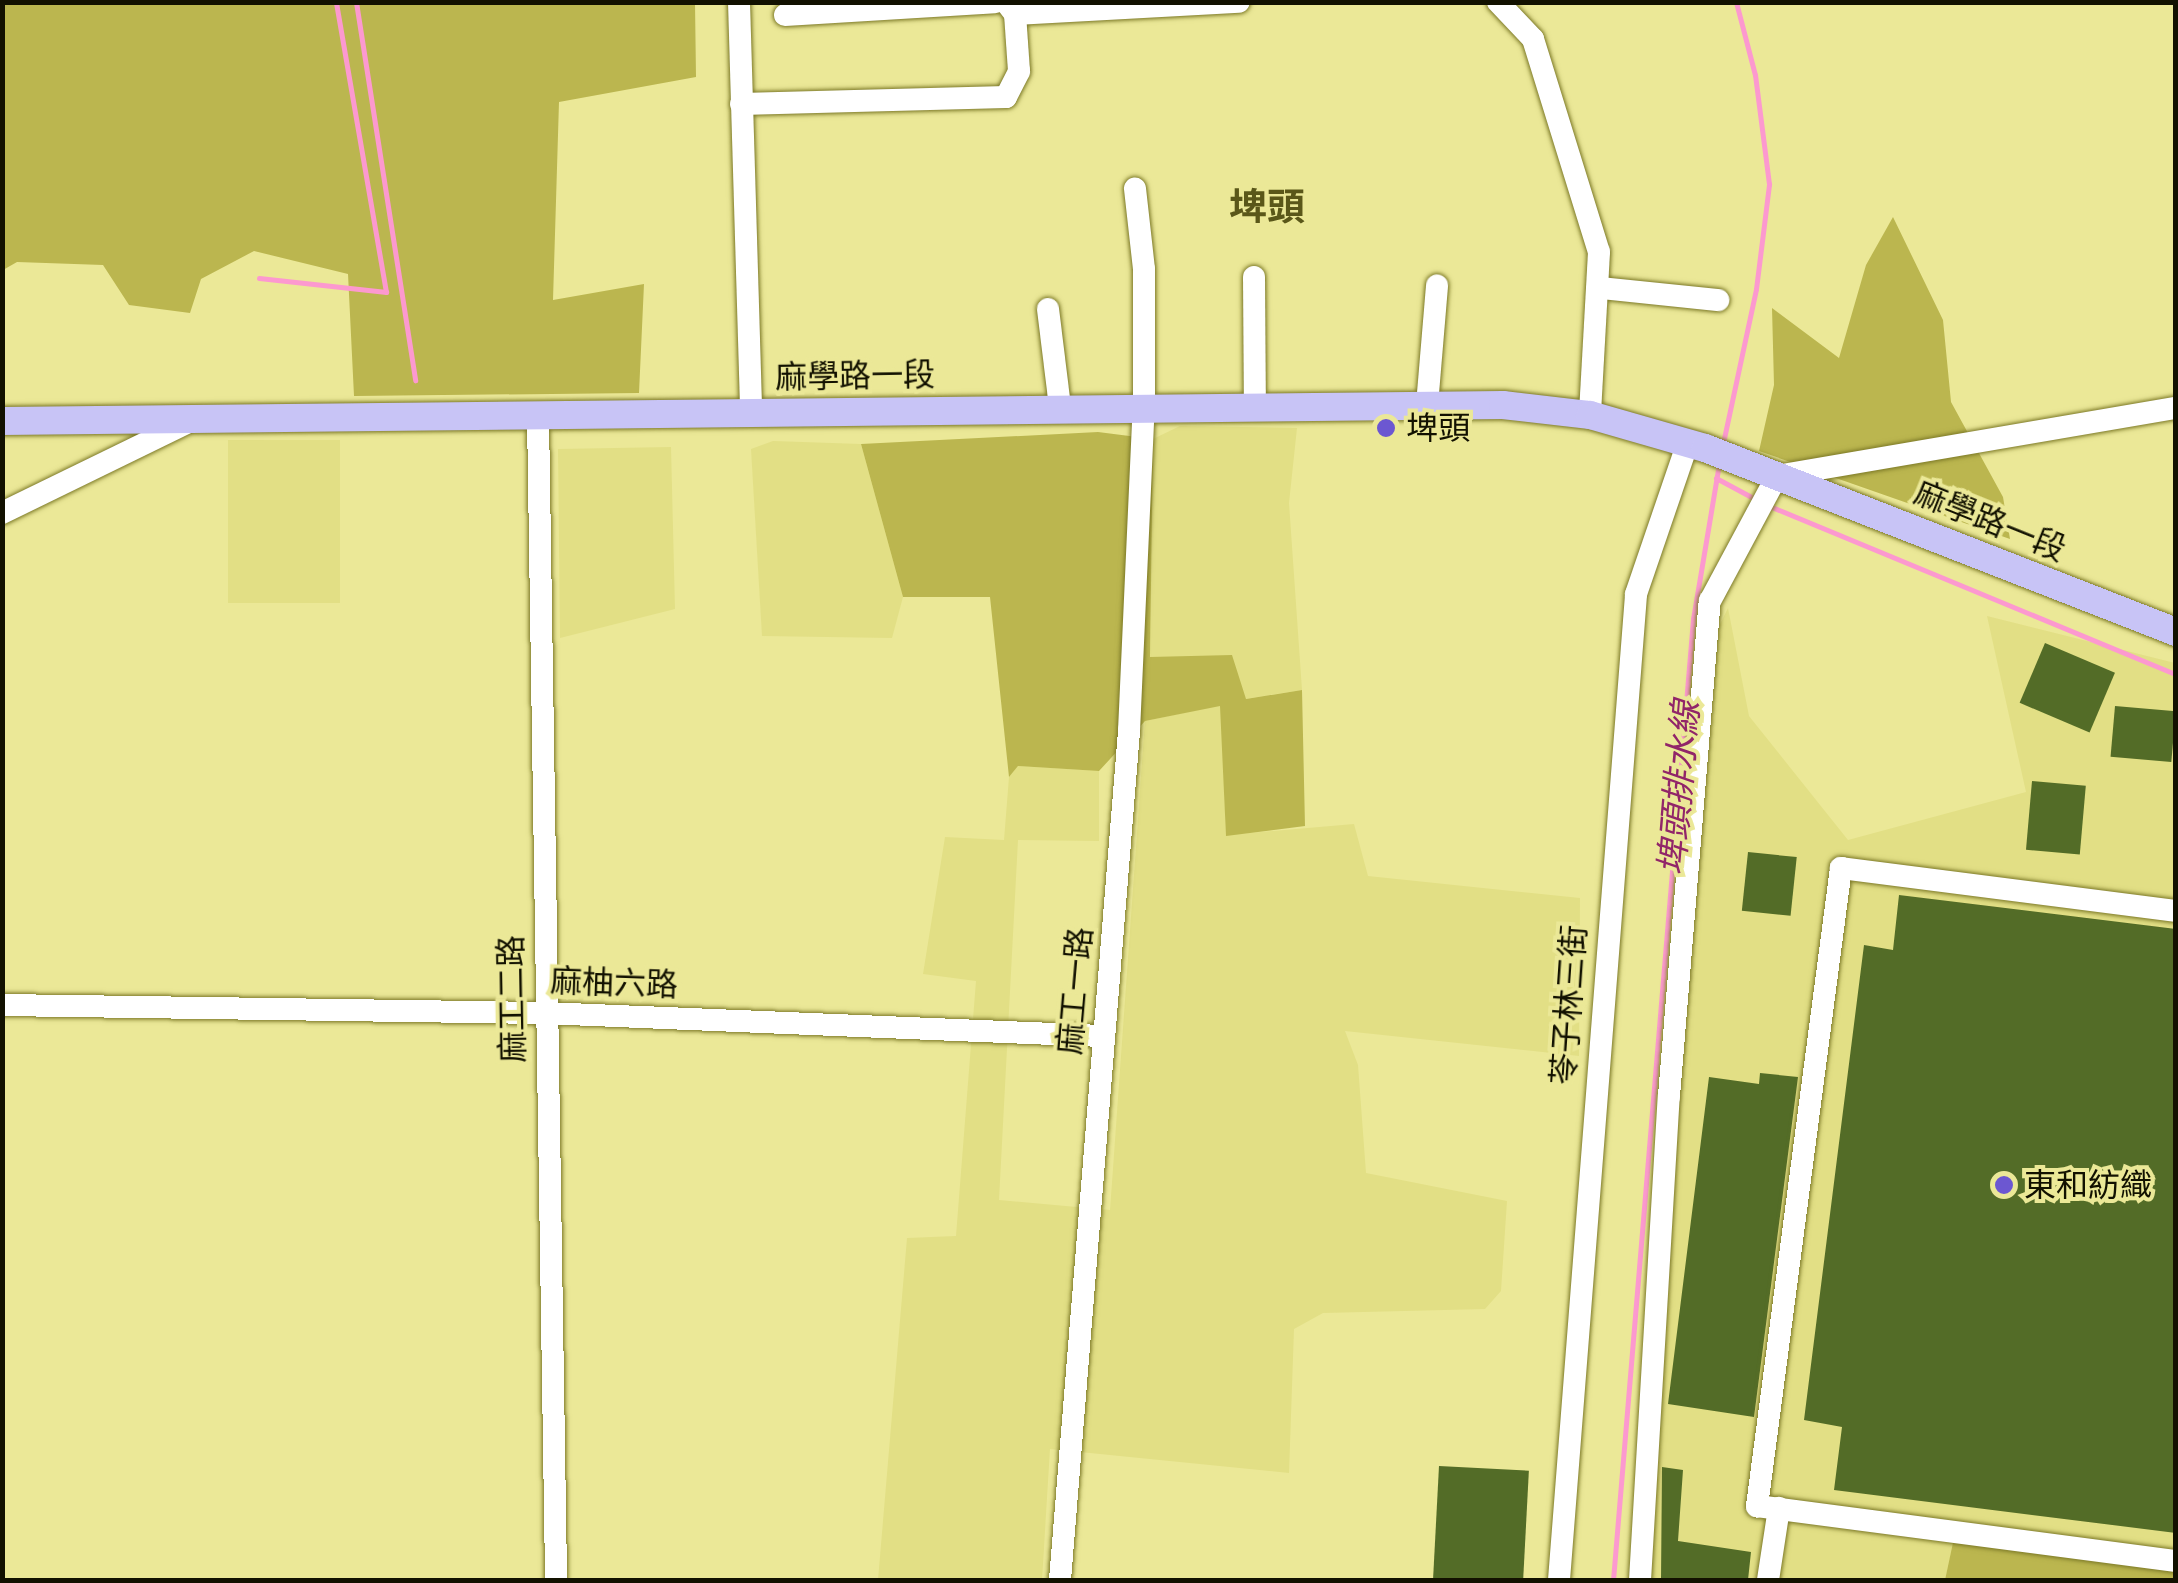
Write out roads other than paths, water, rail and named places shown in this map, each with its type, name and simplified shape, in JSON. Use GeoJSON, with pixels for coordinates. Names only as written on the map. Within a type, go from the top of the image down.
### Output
{"type":"FeatureCollection","features":[{"type":"Feature","properties":{"kind":"main road","name":"麻學路一段"},"geometry":{"type":"LineString","coordinates":[[2,422],[1144,406],[1427,405],[1590,415],[1696,445],[2176,632]]}},
{"type":"Feature","properties":{"kind":"street"},"geometry":{"type":"LineString","coordinates":[[738,2],[751,413]]}},
{"type":"Feature","properties":{"kind":"street"},"geometry":{"type":"LineString","coordinates":[[785,15],[1238,2]]}},
{"type":"Feature","properties":{"kind":"street"},"geometry":{"type":"LineString","coordinates":[[1498,2],[1532,38],[1573,154],[1601,288],[1590,415]]}},
{"type":"Feature","properties":{"kind":"street"},"geometry":{"type":"LineString","coordinates":[[741,104],[1006,97],[1020,72],[1005,6]]}},
{"type":"Feature","properties":{"kind":"street","name":"麻工一路"},"geometry":{"type":"LineString","coordinates":[[1060,1580],[1129,731],[1144,406],[1144,269],[1136,189]]}},
{"type":"Feature","properties":{"kind":"street"},"geometry":{"type":"LineString","coordinates":[[1254,277],[1255,406]]}},
{"type":"Feature","properties":{"kind":"street"},"geometry":{"type":"LineString","coordinates":[[1427,405],[1437,286]]}},
{"type":"Feature","properties":{"kind":"street"},"geometry":{"type":"LineString","coordinates":[[1601,288],[1718,300]]}},
{"type":"Feature","properties":{"kind":"street"},"geometry":{"type":"LineString","coordinates":[[1048,309],[1060,407]]}},
{"type":"Feature","properties":{"kind":"street"},"geometry":{"type":"LineString","coordinates":[[1640,1580],[1670,1077],[1710,601],[1777,476],[2176,408]]}},
{"type":"Feature","properties":{"kind":"street","name":"麻工二路"},"geometry":{"type":"LineString","coordinates":[[538,416],[544,1013],[556,1580]]}},
{"type":"Feature","properties":{"kind":"street"},"geometry":{"type":"LineString","coordinates":[[2,513],[191,421]]}},
{"type":"Feature","properties":{"kind":"street","name":"苓子林三街"},"geometry":{"type":"LineString","coordinates":[[1560,1580],[1636,594],[1696,445]]}},
{"type":"Feature","properties":{"kind":"street"},"geometry":{"type":"LineString","coordinates":[[2176,911],[1841,868],[1757,1506],[2176,1561]]}},
{"type":"Feature","properties":{"kind":"street","name":"麻柚六路"},"geometry":{"type":"LineString","coordinates":[[2,1004],[544,1013],[1103,1036]]}},
{"type":"Feature","properties":{"kind":"street"},"geometry":{"type":"LineString","coordinates":[[1768,1580],[1779,1508]]}},
{"type":"Feature","properties":{"kind":"waterway"},"geometry":{"type":"LineString","coordinates":[[259,278],[386,292],[336,2]]}},
{"type":"Feature","properties":{"kind":"waterway"},"geometry":{"type":"LineString","coordinates":[[356,2],[415,380]]}},
{"type":"Feature","properties":{"kind":"waterway","name":"埤頭排水線"},"geometry":{"type":"LineString","coordinates":[[1723,443],[1756,289],[1769,184],[1755,75],[1736,2]]}},
{"type":"Feature","properties":{"kind":"waterway","name":"埤頭排水線"},"geometry":{"type":"LineString","coordinates":[[1613,1580],[1693,619],[1719,464]]}},
{"type":"Feature","properties":{"kind":"waterway"},"geometry":{"type":"LineString","coordinates":[[1716,478],[1757,500]]}},
{"type":"Feature","properties":{"kind":"waterway"},"geometry":{"type":"LineString","coordinates":[[1767,505],[2176,674]]}},
{"type":"Feature","properties":{"kind":"place","name":"埤頭"},"geometry":{"type":"Point","coordinates":[1386,428]}},
{"type":"Feature","properties":{"kind":"place","name":"東和紡織"},"geometry":{"type":"Point","coordinates":[2004,1185]}},
{"type":"Feature","properties":{"kind":"district","name":"埤頭"},"geometry":{"type":"Point","coordinates":[1267,208]}}]}
